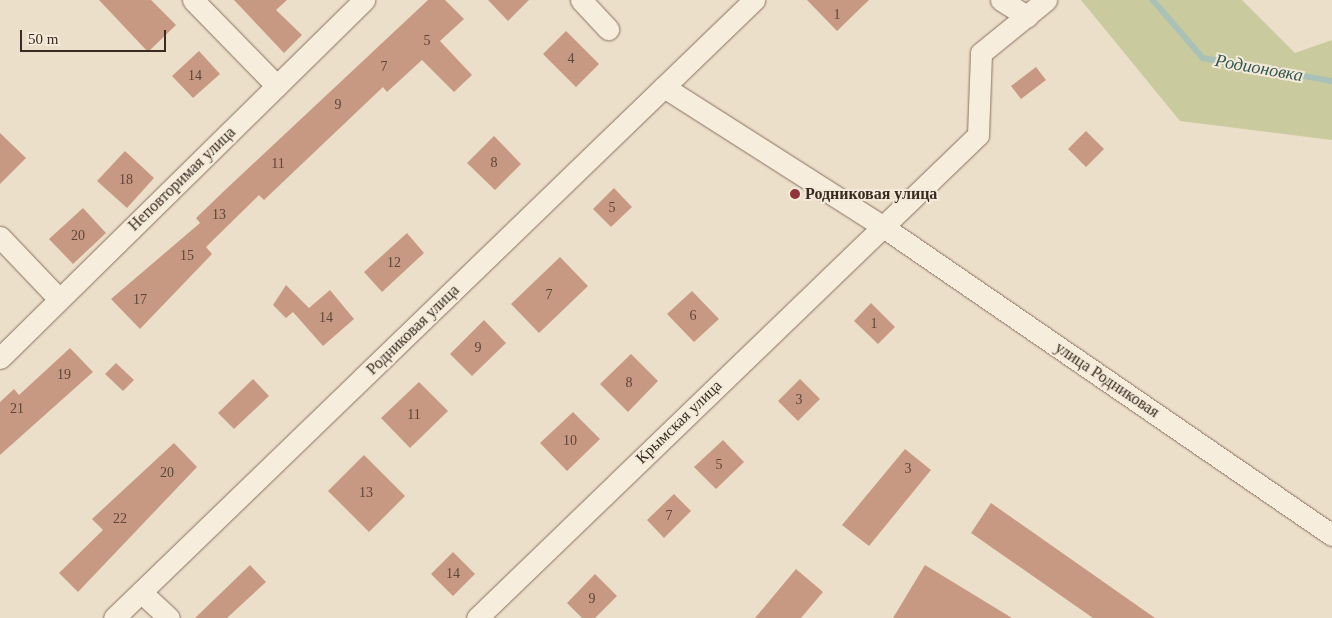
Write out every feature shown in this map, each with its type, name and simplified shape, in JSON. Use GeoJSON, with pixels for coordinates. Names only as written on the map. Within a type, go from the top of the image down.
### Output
{"type":"FeatureCollection","features":[{"type":"Feature","properties":{"kind":"street"},"geometry":{"type":"LineString","coordinates":[[193,0],[277,86]]}},
{"type":"Feature","properties":{"kind":"street","name":"Неповторимая улица"},"geometry":{"type":"LineString","coordinates":[[0,358],[364,0]]}},
{"type":"Feature","properties":{"kind":"street"},"geometry":{"type":"LineString","coordinates":[[581,0],[608,29]]}},
{"type":"Feature","properties":{"kind":"street","name":"Родниковая улица"},"geometry":{"type":"LineString","coordinates":[[114,618],[754,0]]}},
{"type":"Feature","properties":{"kind":"street"},"geometry":{"type":"LineString","coordinates":[[1001,0],[1027,16]]}},
{"type":"Feature","properties":{"kind":"street","name":"Крымская улица"},"geometry":{"type":"LineString","coordinates":[[477,618],[978,135],[981,53],[1046,0]]}},
{"type":"Feature","properties":{"kind":"street","name":"улица Родниковая"},"geometry":{"type":"LineString","coordinates":[[664,87],[882,226],[1332,535]]}},
{"type":"Feature","properties":{"kind":"street"},"geometry":{"type":"LineString","coordinates":[[0,238],[59,299]]}},
{"type":"Feature","properties":{"kind":"street"},"geometry":{"type":"LineString","coordinates":[[142,592],[169,618]]}},
{"type":"Feature","properties":{"kind":"green space"},"geometry":{"type":"Polygon","coordinates":[[[1081,0],[1242,0],[1295,53],[1332,40],[1332,140],[1180,121],[1081,0]]]}},
{"type":"Feature","properties":{"kind":"building"},"geometry":{"type":"Polygon","coordinates":[[[99,0],[151,0],[176,25],[148,52],[99,0]]]}},
{"type":"Feature","properties":{"kind":"building"},"geometry":{"type":"Polygon","coordinates":[[[234,0],[287,0],[276,10],[302,35],[284,53],[234,0]]]}},
{"type":"Feature","properties":{"kind":"building"},"geometry":{"type":"Polygon","coordinates":[[[428,0],[445,0],[464,19],[440,41],[472,75],[454,92],[422,60],[387,92],[383,87],[264,200],[259,195],[206,247],[212,254],[140,329],[111,299],[200,223],[196,218],[428,0]]]}},
{"type":"Feature","properties":{"kind":"building"},"geometry":{"type":"Polygon","coordinates":[[[488,0],[529,0],[508,21],[488,0]]]}},
{"type":"Feature","properties":{"kind":"building"},"geometry":{"type":"Polygon","coordinates":[[[807,0],[869,0],[837,31],[807,0]]]}},
{"type":"Feature","properties":{"kind":"building"},"geometry":{"type":"Polygon","coordinates":[[[566,31],[599,64],[576,87],[543,54],[566,31]]]}},
{"type":"Feature","properties":{"kind":"building"},"geometry":{"type":"Polygon","coordinates":[[[199,51],[220,74],[193,98],[172,76],[199,51]]]}},
{"type":"Feature","properties":{"kind":"building"},"geometry":{"type":"Polygon","coordinates":[[[1036,67],[1046,80],[1021,99],[1011,86],[1036,67]]]}},
{"type":"Feature","properties":{"kind":"building"},"geometry":{"type":"Polygon","coordinates":[[[1086,131],[1104,149],[1086,167],[1068,149],[1086,131]]]}},
{"type":"Feature","properties":{"kind":"building"},"geometry":{"type":"Polygon","coordinates":[[[0,133],[26,158],[0,184],[0,133]]]}},
{"type":"Feature","properties":{"kind":"building"},"geometry":{"type":"Polygon","coordinates":[[[494,136],[521,164],[495,190],[467,163],[494,136]]]}},
{"type":"Feature","properties":{"kind":"building"},"geometry":{"type":"Polygon","coordinates":[[[125,151],[154,178],[127,208],[97,181],[125,151]]]}},
{"type":"Feature","properties":{"kind":"building"},"geometry":{"type":"Polygon","coordinates":[[[614,188],[632,207],[611,227],[593,209],[614,188]]]}},
{"type":"Feature","properties":{"kind":"building"},"geometry":{"type":"Polygon","coordinates":[[[83,208],[106,233],[73,264],[49,239],[83,208]]]}},
{"type":"Feature","properties":{"kind":"building"},"geometry":{"type":"Polygon","coordinates":[[[407,233],[424,253],[382,292],[364,272],[407,233]]]}},
{"type":"Feature","properties":{"kind":"building"},"geometry":{"type":"Polygon","coordinates":[[[560,257],[588,286],[539,333],[511,304],[560,257]]]}},
{"type":"Feature","properties":{"kind":"building"},"geometry":{"type":"Polygon","coordinates":[[[286,285],[309,308],[330,290],[354,319],[323,346],[293,312],[286,318],[273,305],[286,285]]]}},
{"type":"Feature","properties":{"kind":"building"},"geometry":{"type":"Polygon","coordinates":[[[692,291],[719,319],[694,342],[667,314],[692,291]]]}},
{"type":"Feature","properties":{"kind":"building"},"geometry":{"type":"Polygon","coordinates":[[[871,303],[895,327],[878,344],[854,321],[871,303]]]}},
{"type":"Feature","properties":{"kind":"building"},"geometry":{"type":"Polygon","coordinates":[[[484,320],[506,343],[472,376],[450,354],[484,320]]]}},
{"type":"Feature","properties":{"kind":"building"},"geometry":{"type":"Polygon","coordinates":[[[70,348],[93,372],[0,455],[0,402],[14,389],[19,395],[70,348]]]}},
{"type":"Feature","properties":{"kind":"building"},"geometry":{"type":"Polygon","coordinates":[[[631,354],[658,381],[628,412],[600,384],[631,354]]]}},
{"type":"Feature","properties":{"kind":"building"},"geometry":{"type":"Polygon","coordinates":[[[116,363],[134,380],[123,391],[105,374],[116,363]]]}},
{"type":"Feature","properties":{"kind":"building"},"geometry":{"type":"Polygon","coordinates":[[[253,379],[269,396],[234,429],[218,413],[253,379]]]}},
{"type":"Feature","properties":{"kind":"building"},"geometry":{"type":"Polygon","coordinates":[[[800,379],[820,399],[798,421],[778,401],[800,379]]]}},
{"type":"Feature","properties":{"kind":"building"},"geometry":{"type":"Polygon","coordinates":[[[419,382],[448,411],[410,448],[381,418],[419,382]]]}},
{"type":"Feature","properties":{"kind":"building"},"geometry":{"type":"Polygon","coordinates":[[[573,412],[600,439],[567,471],[540,443],[573,412]]]}},
{"type":"Feature","properties":{"kind":"building"},"geometry":{"type":"Polygon","coordinates":[[[723,440],[744,462],[716,489],[694,467],[723,440]]]}},
{"type":"Feature","properties":{"kind":"building"},"geometry":{"type":"Polygon","coordinates":[[[174,443],[197,467],[78,592],[59,573],[103,530],[92,519],[174,443]]]}},
{"type":"Feature","properties":{"kind":"building"},"geometry":{"type":"Polygon","coordinates":[[[905,449],[931,470],[869,546],[842,525],[905,449]]]}},
{"type":"Feature","properties":{"kind":"building"},"geometry":{"type":"Polygon","coordinates":[[[364,455],[405,496],[369,532],[328,491],[364,455]]]}},
{"type":"Feature","properties":{"kind":"building"},"geometry":{"type":"Polygon","coordinates":[[[674,494],[691,511],[664,538],[647,520],[674,494]]]}},
{"type":"Feature","properties":{"kind":"building"},"geometry":{"type":"Polygon","coordinates":[[[991,503],[1155,618],[1093,618],[971,533],[991,503]]]}},
{"type":"Feature","properties":{"kind":"building"},"geometry":{"type":"Polygon","coordinates":[[[453,552],[475,574],[453,596],[431,574],[453,552]]]}},
{"type":"Feature","properties":{"kind":"building"},"geometry":{"type":"Polygon","coordinates":[[[250,565],[266,582],[227,618],[195,618],[250,565]]]}},
{"type":"Feature","properties":{"kind":"building"},"geometry":{"type":"Polygon","coordinates":[[[925,565],[1012,618],[893,618],[925,565]]]}},
{"type":"Feature","properties":{"kind":"building"},"geometry":{"type":"Polygon","coordinates":[[[796,569],[823,592],[801,618],[755,618],[796,569]]]}},
{"type":"Feature","properties":{"kind":"building"},"geometry":{"type":"Polygon","coordinates":[[[595,574],[617,596],[595,618],[582,618],[567,603],[595,574]]]}},
{"type":"Feature","properties":{"kind":"waterway","name":"Родионовка"},"geometry":{"type":"LineString","coordinates":[[1153,0],[1203,58],[1332,81]]}},
{"type":"Feature","properties":{"kind":"place","name":"Родниковая улица"},"geometry":{"type":"Point","coordinates":[795,194]}}]}
